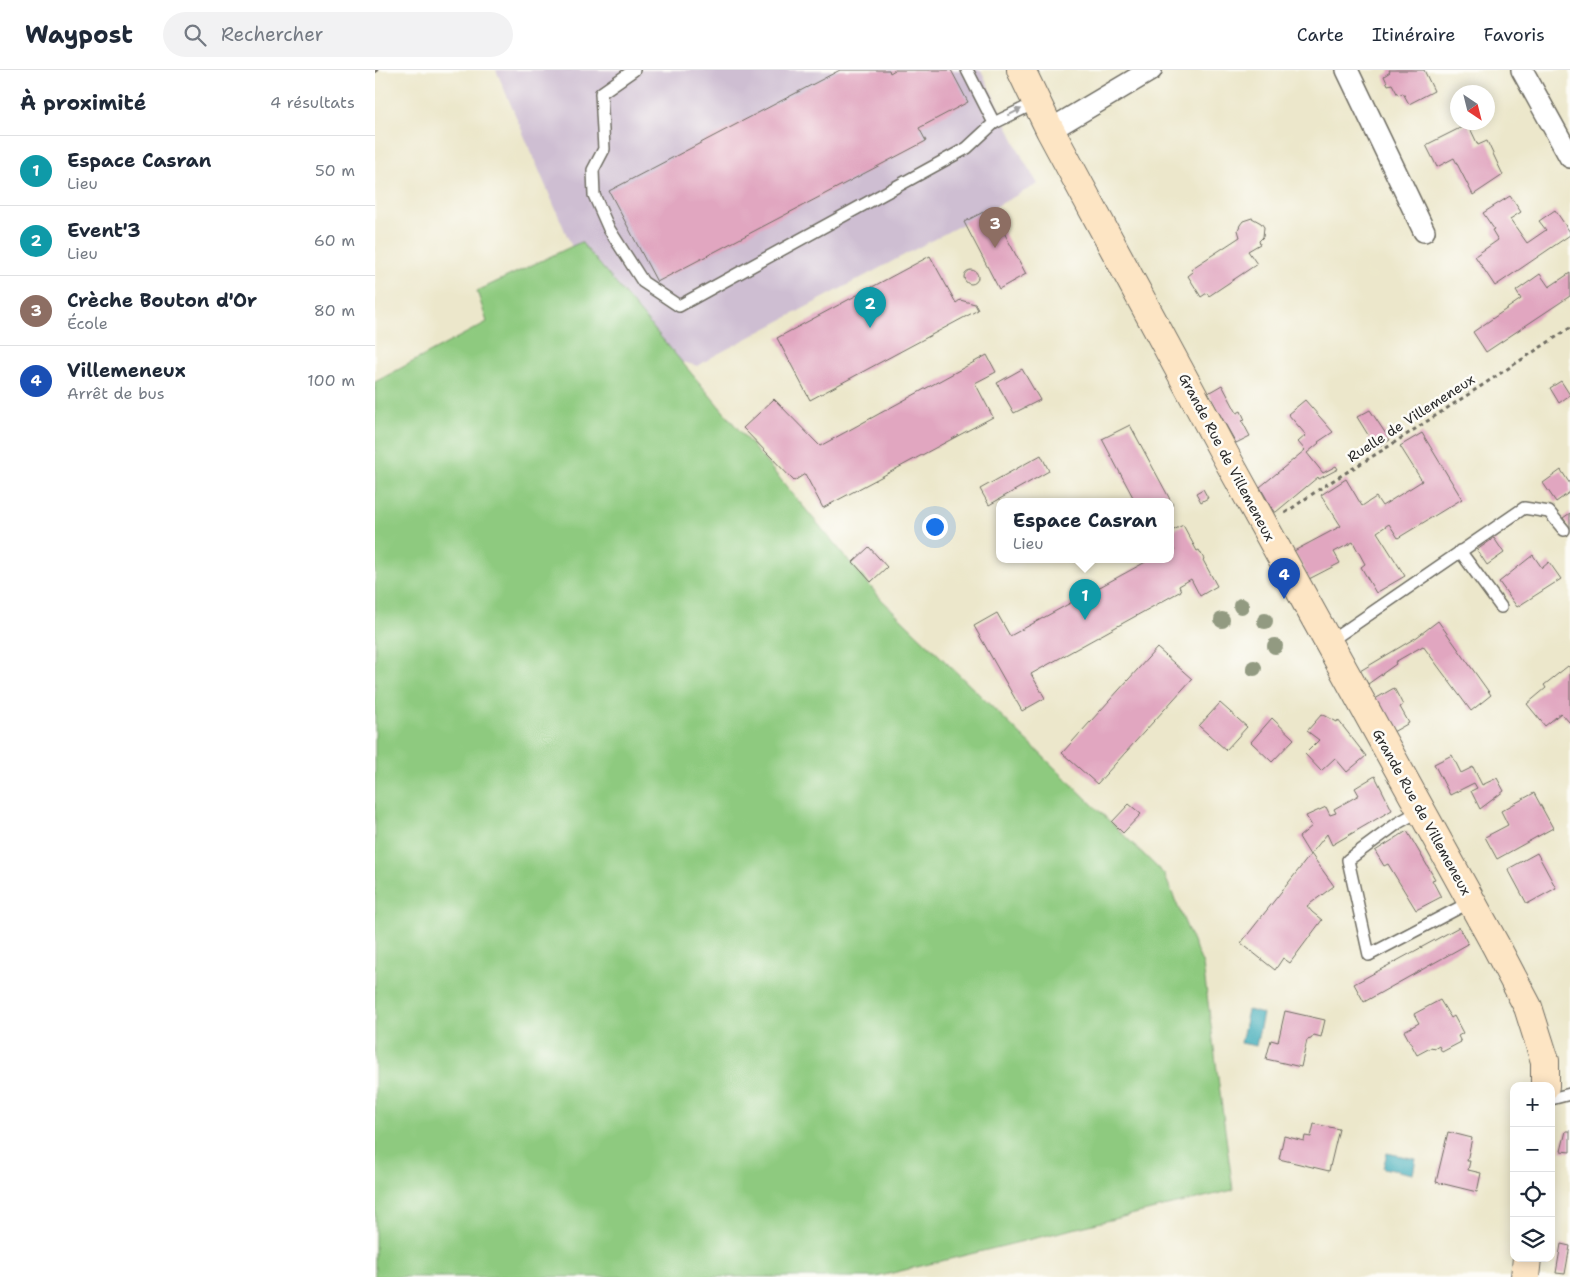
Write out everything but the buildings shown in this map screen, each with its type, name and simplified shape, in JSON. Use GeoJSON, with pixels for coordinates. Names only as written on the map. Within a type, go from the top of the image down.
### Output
{"type":"FeatureCollection","features":[{"type":"Feature","properties":{"kind":"main road","name":"Grande Rue de Villemeneux"},"geometry":{"type":"LineString","coordinates":[[1021,70],[1050,130],[1265,528],[1472,901],[1528,1007],[1545,1061],[1545,1082]]}},
{"type":"Feature","properties":{"kind":"main road"},"geometry":{"type":"LineString","coordinates":[[1525,1277],[1527,1262]]}},
{"type":"Feature","properties":{"kind":"street"},"geometry":{"type":"LineString","coordinates":[[1050,130],[1151,70]]}},
{"type":"Feature","properties":{"kind":"street"},"geometry":{"type":"LineString","coordinates":[[1347,70],[1424,231]]}},
{"type":"Feature","properties":{"kind":"street"},"geometry":{"type":"LineString","coordinates":[[1522,70],[1570,157]]}},
{"type":"Feature","properties":{"kind":"lane"},"geometry":{"type":"LineString","coordinates":[[634,70],[601,93],[604,149],[593,170],[594,195],[609,229],[643,282],[679,306],[967,148],[994,123],[1037,102]]}},
{"type":"Feature","properties":{"kind":"lane"},"geometry":{"type":"LineString","coordinates":[[967,70],[994,123]]}},
{"type":"Feature","properties":{"kind":"lane"},"geometry":{"type":"LineString","coordinates":[[1328,643],[1524,508],[1549,512],[1564,530]]}},
{"type":"Feature","properties":{"kind":"lane"},"geometry":{"type":"LineString","coordinates":[[1460,551],[1501,607]]}},
{"type":"Feature","properties":{"kind":"lane"},"geometry":{"type":"LineString","coordinates":[[1421,810],[1398,823],[1348,860],[1369,955],[1472,901]]}},
{"type":"Feature","properties":{"kind":"lane"},"geometry":{"type":"LineString","coordinates":[[1555,1098],[1570,1094]]}},
{"type":"Feature","properties":{"kind":"path","name":"Ruelle de Villemeneux"},"geometry":{"type":"LineString","coordinates":[[1265,528],[1321,488],[1570,328]]}},
{"type":"Feature","properties":{"kind":"shaded area"},"geometry":{"type":"Polygon","coordinates":[[[496,70],[981,70],[1024,161],[1038,184],[698,366],[670,359],[583,273],[496,70]]]}},
{"type":"Feature","properties":{"kind":"green space"},"geometry":{"type":"Polygon","coordinates":[[[581,242],[881,599],[1164,874],[1203,965],[1233,1190],[876,1277],[375,1277],[375,382],[487,322],[477,291],[581,242]]]}},
{"type":"Feature","properties":{"kind":"water"},"geometry":{"type":"Polygon","coordinates":[[[1248,1010],[1263,1014],[1256,1046],[1241,1043],[1248,1010]]]}},
{"type":"Feature","properties":{"kind":"water"},"geometry":{"type":"Polygon","coordinates":[[[1387,1153],[1416,1159],[1413,1174],[1383,1168],[1387,1153]]]}},
{"type":"Feature","properties":{"kind":"place","name":"Crèche Bouton d'Or"},"geometry":{"type":"Point","coordinates":[995,248]}},
{"type":"Feature","properties":{"kind":"place","name":"Event'3"},"geometry":{"type":"Point","coordinates":[870,328]}},
{"type":"Feature","properties":{"kind":"place","name":"Villemeneux"},"geometry":{"type":"Point","coordinates":[1284,599]}},
{"type":"Feature","properties":{"kind":"place","name":"Espace Casran"},"geometry":{"type":"Point","coordinates":[1085,620]}}]}
